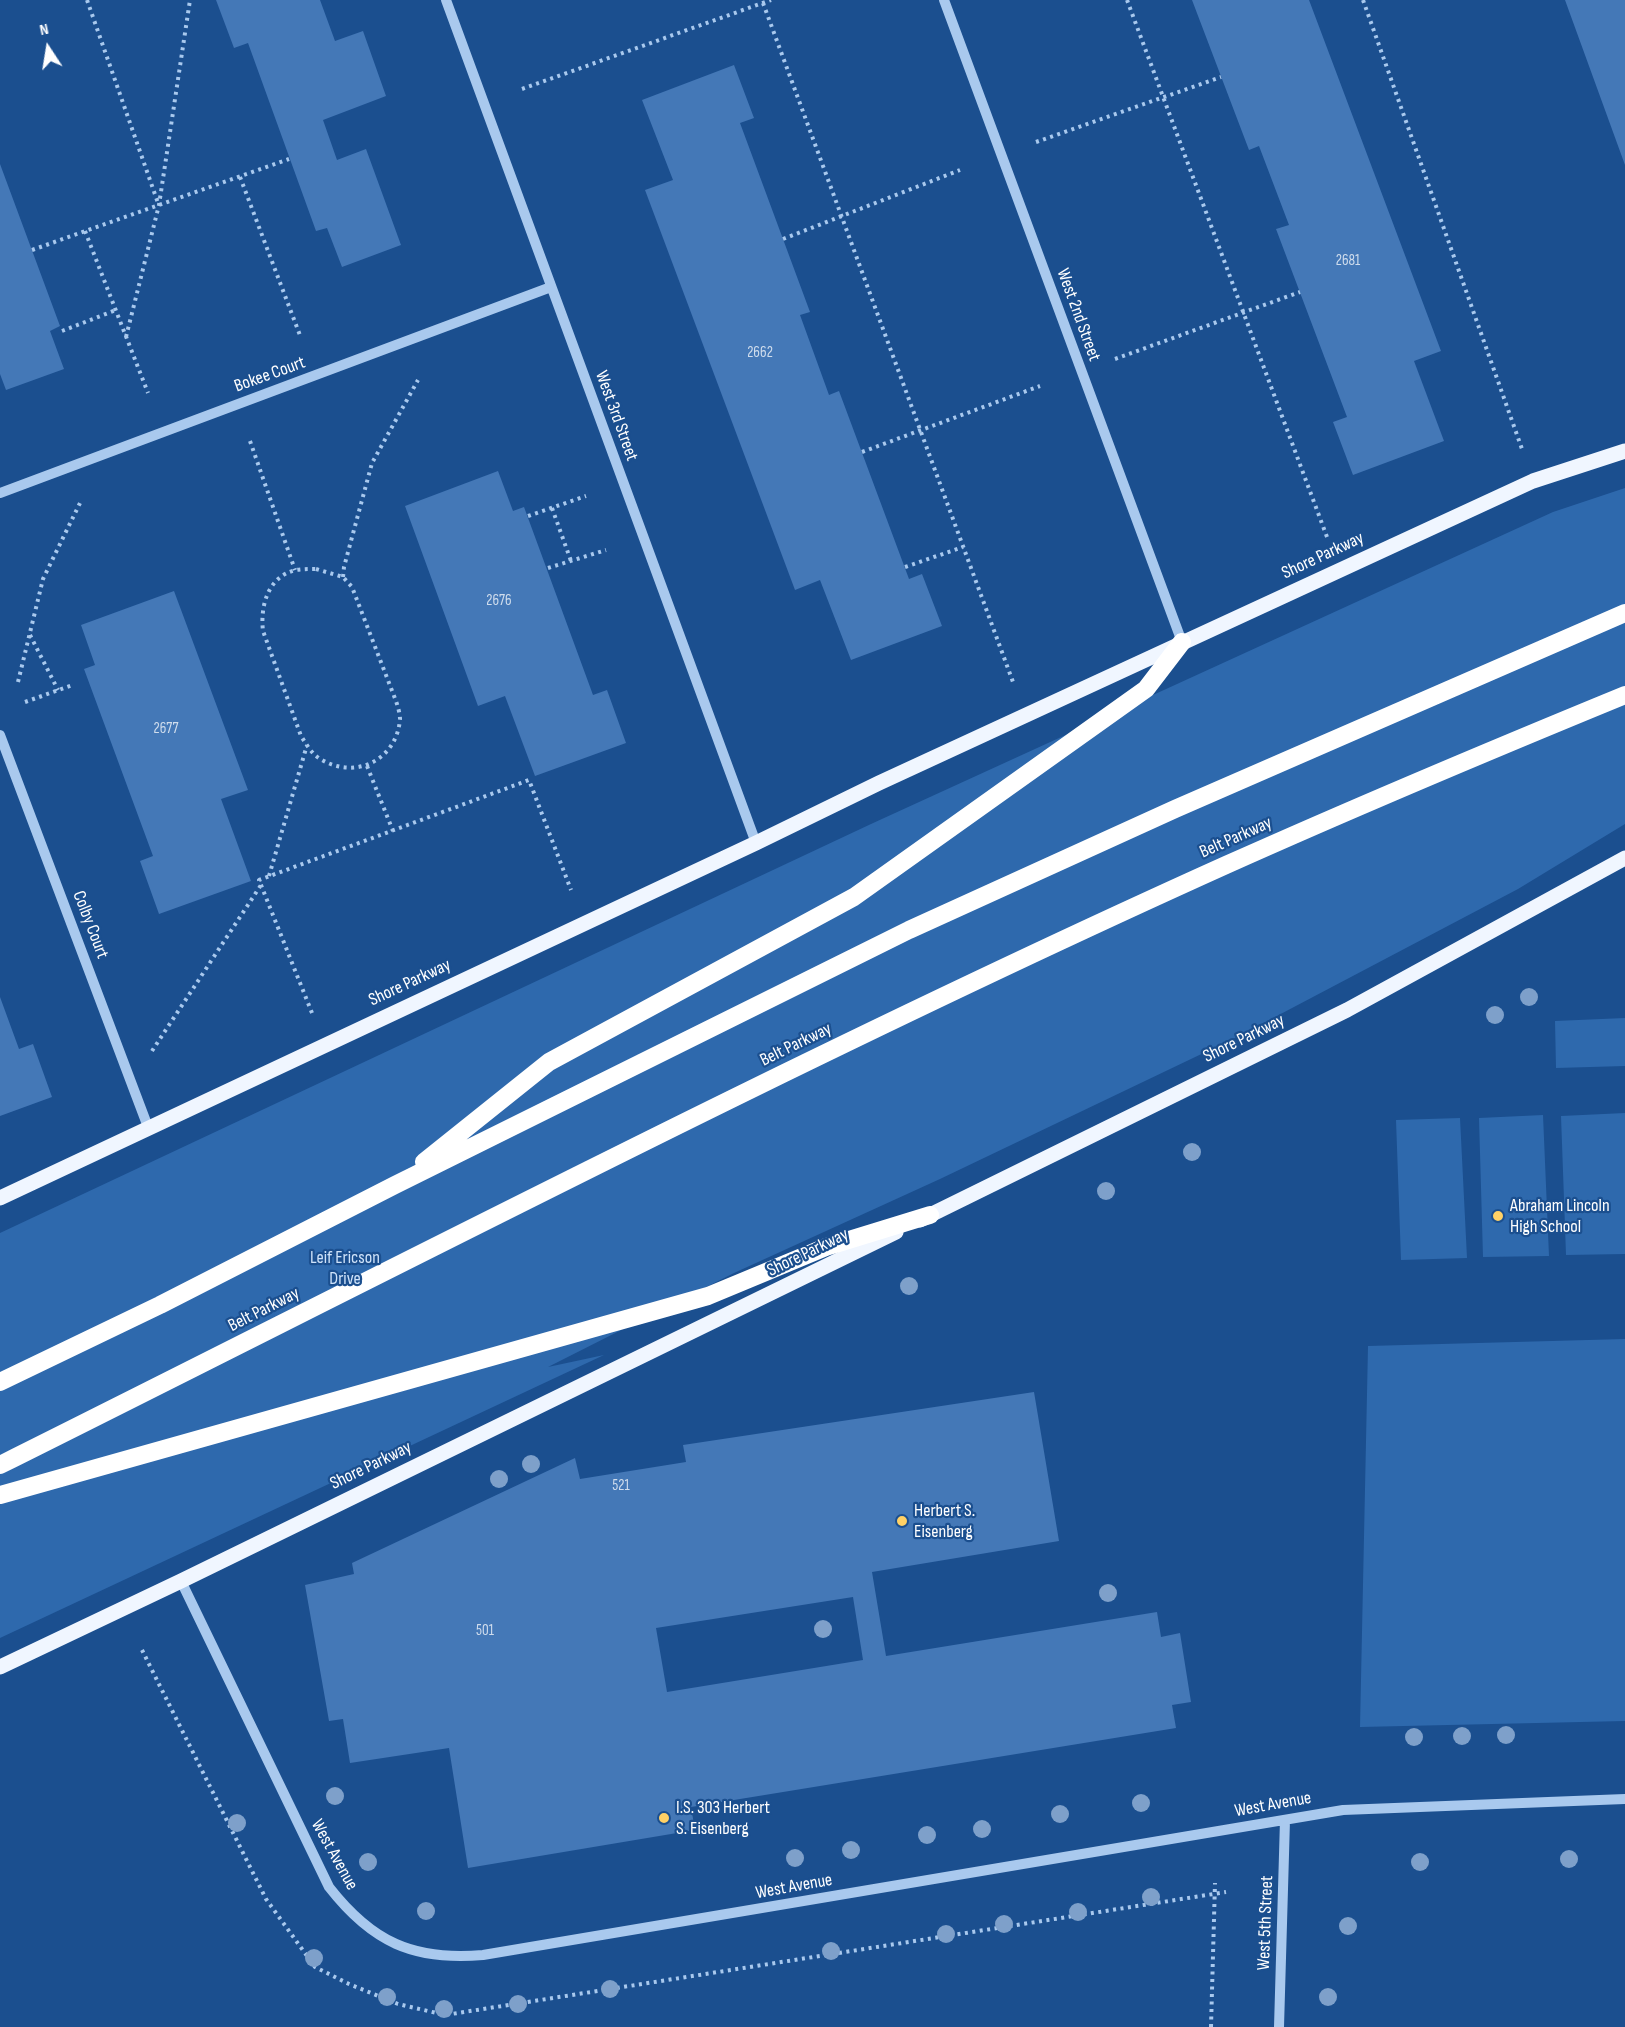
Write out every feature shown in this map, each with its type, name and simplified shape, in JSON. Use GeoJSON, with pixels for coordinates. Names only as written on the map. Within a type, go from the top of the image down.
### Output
{"type":"FeatureCollection","features":[{"type":"Feature","properties":{"kind":"highway"},"geometry":{"type":"LineString","coordinates":[[0,1382],[160,1305],[395,1185],[909,930],[1175,809],[1625,613]]}},
{"type":"Feature","properties":{"kind":"highway"},"geometry":{"type":"LineString","coordinates":[[395,1185],[549,1062],[854,897],[1146,688],[1182,642]]}},
{"type":"Feature","properties":{"kind":"highway","name":"Belt Parkway"},"geometry":{"type":"LineString","coordinates":[[0,1465],[700,1115],[963,987],[1226,865],[1625,695]]}},
{"type":"Feature","properties":{"kind":"highway"},"geometry":{"type":"LineString","coordinates":[[0,1495],[708,1296],[826,1247],[930,1215]]}},
{"type":"Feature","properties":{"kind":"main road","name":"Shore Parkway"},"geometry":{"type":"LineString","coordinates":[[0,1198],[1182,642],[1533,481],[1625,451]]}},
{"type":"Feature","properties":{"kind":"main road","name":"Shore Parkway"},"geometry":{"type":"LineString","coordinates":[[0,1667],[181,1581],[1347,1010],[1625,858]]}},
{"type":"Feature","properties":{"kind":"street","name":"West 3rd Street"},"geometry":{"type":"LineString","coordinates":[[446,0],[756,843]]}},
{"type":"Feature","properties":{"kind":"street","name":"West 2nd Street"},"geometry":{"type":"LineString","coordinates":[[944,0],[1182,642]]}},
{"type":"Feature","properties":{"kind":"street","name":"Bokee Court"},"geometry":{"type":"LineString","coordinates":[[0,493],[551,287]]}},
{"type":"Feature","properties":{"kind":"street","name":"Colby Court"},"geometry":{"type":"LineString","coordinates":[[0,735],[148,1127]]}},
{"type":"Feature","properties":{"kind":"street","name":"West Avenue"},"geometry":{"type":"LineString","coordinates":[[181,1581],[329,1887],[347,1911],[377,1934],[411,1950],[453,1958],[483,1955],[1343,1810],[1625,1799]]}},
{"type":"Feature","properties":{"kind":"street","name":"West 5th Street"},"geometry":{"type":"LineString","coordinates":[[1279,2027],[1285,1820]]}},
{"type":"Feature","properties":{"kind":"path"},"geometry":{"type":"LineString","coordinates":[[87,0],[159,205]]}},
{"type":"Feature","properties":{"kind":"path"},"geometry":{"type":"LineString","coordinates":[[126,337],[159,205],[190,0]]}},
{"type":"Feature","properties":{"kind":"path"},"geometry":{"type":"LineString","coordinates":[[522,88],[771,0]]}},
{"type":"Feature","properties":{"kind":"path"},"geometry":{"type":"LineString","coordinates":[[1126,0],[1327,537]]}},
{"type":"Feature","properties":{"kind":"path"},"geometry":{"type":"LineString","coordinates":[[1363,0],[1522,448]]}},
{"type":"Feature","properties":{"kind":"path"},"geometry":{"type":"LineString","coordinates":[[763,3],[1013,682]]}},
{"type":"Feature","properties":{"kind":"path"},"geometry":{"type":"LineString","coordinates":[[1036,142],[1221,77]]}},
{"type":"Feature","properties":{"kind":"path"},"geometry":{"type":"LineString","coordinates":[[32,250],[289,159]]}},
{"type":"Feature","properties":{"kind":"path"},"geometry":{"type":"LineString","coordinates":[[783,239],[960,170]]}},
{"type":"Feature","properties":{"kind":"path"},"geometry":{"type":"LineString","coordinates":[[240,177],[301,338]]}},
{"type":"Feature","properties":{"kind":"path"},"geometry":{"type":"LineString","coordinates":[[85,231],[148,393]]}},
{"type":"Feature","properties":{"kind":"path"},"geometry":{"type":"LineString","coordinates":[[1115,359],[1300,292]]}},
{"type":"Feature","properties":{"kind":"path"},"geometry":{"type":"LineString","coordinates":[[62,331],[116,310]]}},
{"type":"Feature","properties":{"kind":"path"},"geometry":{"type":"LineString","coordinates":[[343,577],[372,463],[418,380]]}},
{"type":"Feature","properties":{"kind":"path"},"geometry":{"type":"LineString","coordinates":[[862,452],[1040,386]]}},
{"type":"Feature","properties":{"kind":"path"},"geometry":{"type":"LineString","coordinates":[[250,441],[295,570]]}},
{"type":"Feature","properties":{"kind":"path"},"geometry":{"type":"LineString","coordinates":[[528,516],[586,496]]}},
{"type":"Feature","properties":{"kind":"path"},"geometry":{"type":"LineString","coordinates":[[18,682],[43,579],[80,503]]}},
{"type":"Feature","properties":{"kind":"path"},"geometry":{"type":"LineString","coordinates":[[552,508],[572,561]]}},
{"type":"Feature","properties":{"kind":"path"},"geometry":{"type":"LineString","coordinates":[[905,567],[963,547]]}},
{"type":"Feature","properties":{"kind":"path"},"geometry":{"type":"LineString","coordinates":[[548,568],[606,550]]}},
{"type":"Feature","properties":{"kind":"path"},"geometry":{"type":"LineString","coordinates":[[316,569],[343,577],[352,587],[358,600],[396,701],[400,718],[395,739],[383,756],[367,766],[338,767],[320,760],[307,744],[263,631],[261,616],[263,604],[270,589],[281,577],[295,570],[316,569]]}},
{"type":"Feature","properties":{"kind":"path"},"geometry":{"type":"LineString","coordinates":[[29,634],[58,690]]}},
{"type":"Feature","properties":{"kind":"path"},"geometry":{"type":"LineString","coordinates":[[25,702],[73,685]]}},
{"type":"Feature","properties":{"kind":"path"},"geometry":{"type":"LineString","coordinates":[[268,876],[307,744]]}},
{"type":"Feature","properties":{"kind":"path"},"geometry":{"type":"LineString","coordinates":[[367,766],[393,831]]}},
{"type":"Feature","properties":{"kind":"path"},"geometry":{"type":"LineString","coordinates":[[312,1013],[259,880],[529,780],[571,890]]}},
{"type":"Feature","properties":{"kind":"path"},"geometry":{"type":"LineString","coordinates":[[152,1051],[261,885]]}},
{"type":"Feature","properties":{"kind":"path"},"geometry":{"type":"LineString","coordinates":[[1211,2027],[1215,1883]]}},
{"type":"Feature","properties":{"kind":"green space","name":"Leif Ericson Drive"},"geometry":{"type":"Polygon","coordinates":[[[1625,488],[1625,824],[1518,889],[1237,1037],[940,1179],[734,1273],[548,1367],[604,1355],[0,1638],[0,1233],[871,824],[1553,512],[1625,488]]]}},
{"type":"Feature","properties":{"kind":"green space"},"geometry":{"type":"Polygon","coordinates":[[[1625,1018],[1625,1066],[1556,1068],[1555,1021],[1625,1018]]]}},
{"type":"Feature","properties":{"kind":"green space"},"geometry":{"type":"Polygon","coordinates":[[[1625,1113],[1625,1254],[1566,1255],[1561,1116],[1625,1113]]]}},
{"type":"Feature","properties":{"kind":"green space"},"geometry":{"type":"Polygon","coordinates":[[[1543,1115],[1549,1256],[1483,1257],[1479,1118],[1543,1115]]]}},
{"type":"Feature","properties":{"kind":"green space"},"geometry":{"type":"Polygon","coordinates":[[[1460,1118],[1467,1258],[1401,1260],[1396,1120],[1460,1118]]]}},
{"type":"Feature","properties":{"kind":"green space"},"geometry":{"type":"Polygon","coordinates":[[[1625,1339],[1625,1721],[1360,1727],[1368,1346],[1625,1339]]]}},
{"type":"Feature","properties":{"kind":"building"},"geometry":{"type":"Polygon","coordinates":[[[216,0],[320,0],[335,41],[363,31],[386,96],[323,120],[337,160],[366,149],[401,245],[342,267],[327,228],[316,231],[248,43],[234,48],[216,0]]]}},
{"type":"Feature","properties":{"kind":"building"},"geometry":{"type":"Polygon","coordinates":[[[1192,0],[1309,0],[1441,351],[1414,361],[1444,441],[1353,475],[1333,422],[1347,417],[1276,229],[1289,225],[1259,146],[1249,150],[1192,0]]]}},
{"type":"Feature","properties":{"kind":"building"},"geometry":{"type":"Polygon","coordinates":[[[1565,0],[1625,0],[1625,165],[1565,0]]]}},
{"type":"Feature","properties":{"kind":"building"},"geometry":{"type":"Polygon","coordinates":[[[734,65],[754,118],[740,123],[810,312],[800,315],[829,395],[839,391],[909,579],[922,574],[942,626],[851,660],[820,580],[795,590],[645,190],[673,180],[642,100],[734,65]]]}},
{"type":"Feature","properties":{"kind":"building"},"geometry":{"type":"Polygon","coordinates":[[[0,164],[60,326],[50,331],[64,369],[6,390],[0,374],[0,164]]]}},
{"type":"Feature","properties":{"kind":"building"},"geometry":{"type":"Polygon","coordinates":[[[498,471],[513,511],[524,507],[593,695],[607,690],[626,743],[535,776],[505,696],[478,706],[405,506],[498,471]]]}},
{"type":"Feature","properties":{"kind":"building"},"geometry":{"type":"Polygon","coordinates":[[[174,591],[248,790],[221,799],[251,881],[159,914],[140,861],[153,856],[84,669],[95,665],[81,625],[174,591]]]}},
{"type":"Feature","properties":{"kind":"building"},"geometry":{"type":"Polygon","coordinates":[[[0,997],[19,1049],[33,1044],[52,1097],[0,1116],[0,997]]]}},
{"type":"Feature","properties":{"kind":"building"},"geometry":{"type":"Polygon","coordinates":[[[1034,1392],[1059,1541],[872,1572],[886,1656],[1157,1612],[1161,1637],[1180,1633],[1191,1702],[1172,1705],[1176,1728],[691,1807],[695,1830],[468,1868],[449,1748],[350,1763],[343,1719],[329,1721],[305,1585],[354,1574],[352,1563],[575,1458],[580,1479],[686,1462],[683,1445],[1034,1392]],[[853,1597],[656,1628],[667,1692],[863,1660],[853,1597]]]}},
{"type":"Feature","properties":{"kind":"place","name":"Abraham Lincoln High School"},"geometry":{"type":"Point","coordinates":[1498,1216]}},
{"type":"Feature","properties":{"kind":"place","name":"Herbert S. Eisenberg"},"geometry":{"type":"Point","coordinates":[902,1521]}},
{"type":"Feature","properties":{"kind":"place","name":"I.S. 303 Herbert S. Eisenberg"},"geometry":{"type":"Point","coordinates":[664,1818]}}]}
